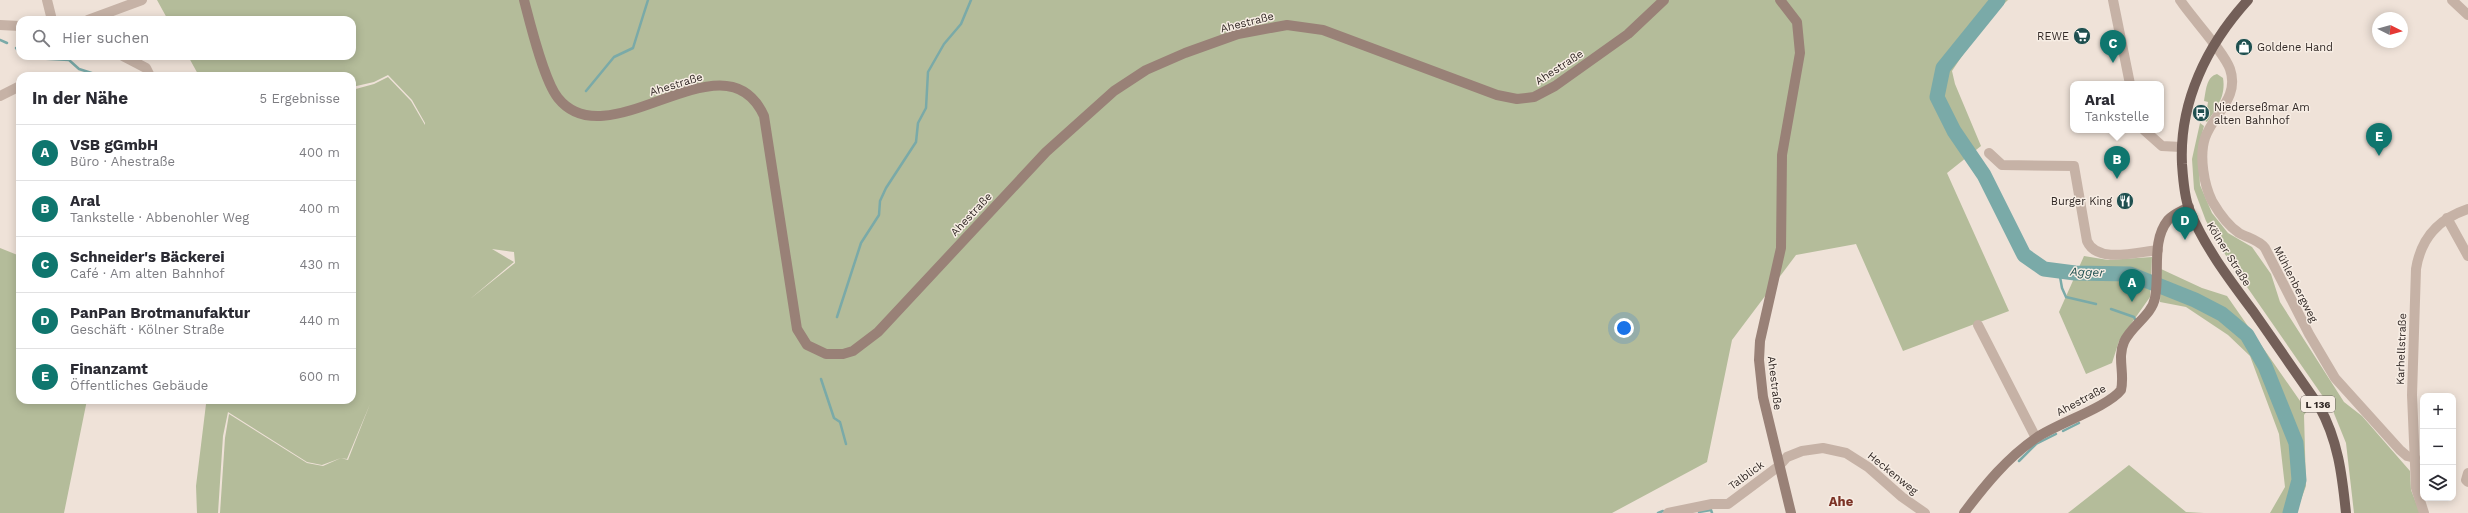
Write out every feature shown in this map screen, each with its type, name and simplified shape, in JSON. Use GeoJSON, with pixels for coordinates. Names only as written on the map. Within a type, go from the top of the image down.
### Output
{"type":"FeatureCollection","features":[{"type":"Feature","properties":{"kind":"main road","name":"Ahestraße"},"geometry":{"type":"LineString","coordinates":[[524,0],[544,66],[557,97],[570,109],[586,115],[607,115],[636,109],[684,92],[725,84],[746,93],[759,105],[764,116],[797,329],[807,345],[826,354],[844,354],[853,351],[878,332],[1046,152],[1114,91],[1146,70],[1185,53],[1238,34],[1280,26],[1287,25],[1316,29],[1496,95],[1517,99],[1534,97],[1555,86],[1628,34],[1664,0]]}},
{"type":"Feature","properties":{"kind":"main road","name":"Ahestraße"},"geometry":{"type":"LineString","coordinates":[[1780,0],[1797,22],[1800,53],[1782,156],[1781,248],[1760,341],[1759,360],[1763,397],[1791,513]]}},
{"type":"Feature","properties":{"kind":"main road","name":"Kölner Straße"},"geometry":{"type":"LineString","coordinates":[[2248,0],[2227,23],[2214,45],[2187,104],[2181,147],[2183,179],[2188,207],[2211,251],[2319,406],[2329,424],[2336,443],[2346,513]]}},
{"type":"Feature","properties":{"kind":"main road","name":"Ahestraße"},"geometry":{"type":"LineString","coordinates":[[1964,513],[1984,485],[2010,459],[2036,438],[2118,395],[2123,383],[2121,350],[2125,340],[2153,306],[2156,298],[2156,267],[2162,229],[2168,219],[2188,207]]}},
{"type":"Feature","properties":{"kind":"street"},"geometry":{"type":"LineString","coordinates":[[47,0],[51,16]]}},
{"type":"Feature","properties":{"kind":"street"},"geometry":{"type":"LineString","coordinates":[[99,16],[142,0]]}},
{"type":"Feature","properties":{"kind":"street","name":"Mühlenbergweg"},"geometry":{"type":"LineString","coordinates":[[2180,0],[2230,69],[2232,84],[2229,96],[2204,138],[2203,154],[2206,184],[2212,199],[2230,225],[2261,243],[2265,248],[2309,334],[2336,378],[2400,450],[2407,456],[2415,458]]}},
{"type":"Feature","properties":{"kind":"street"},"geometry":{"type":"LineString","coordinates":[[2452,0],[2468,15]]}},
{"type":"Feature","properties":{"kind":"street"},"geometry":{"type":"LineString","coordinates":[[2113,1],[2129,81]]}},
{"type":"Feature","properties":{"kind":"street"},"geometry":{"type":"LineString","coordinates":[[0,25],[16,26]]}},
{"type":"Feature","properties":{"kind":"street"},"geometry":{"type":"LineString","coordinates":[[131,60],[146,68],[148,72]]}},
{"type":"Feature","properties":{"kind":"street"},"geometry":{"type":"LineString","coordinates":[[0,96],[16,88]]}},
{"type":"Feature","properties":{"kind":"street"},"geometry":{"type":"LineString","coordinates":[[2147,133],[2162,146],[2181,147]]}},
{"type":"Feature","properties":{"kind":"street"},"geometry":{"type":"LineString","coordinates":[[1989,153],[2002,164],[2074,166],[2087,240],[2091,248],[2098,253],[2110,254],[2158,250]]}},
{"type":"Feature","properties":{"kind":"street","name":"Karhellstraße"},"geometry":{"type":"LineString","coordinates":[[2424,513],[2416,488],[2412,395],[2416,269],[2419,252],[2435,227],[2447,218],[2468,209]]}},
{"type":"Feature","properties":{"kind":"street"},"geometry":{"type":"LineString","coordinates":[[2447,218],[2468,256]]}},
{"type":"Feature","properties":{"kind":"street"},"geometry":{"type":"LineString","coordinates":[[1978,325],[2036,438]]}},
{"type":"Feature","properties":{"kind":"street","name":"Heckenweg"},"geometry":{"type":"LineString","coordinates":[[1779,466],[1787,457],[1802,451],[1823,448],[1846,453],[1868,467],[1902,497],[1925,513]]}},
{"type":"Feature","properties":{"kind":"street","name":"Talblick"},"geometry":{"type":"LineString","coordinates":[[1668,513],[1712,504],[1726,508],[1779,466]]}},
{"type":"Feature","properties":{"kind":"street"},"geometry":{"type":"LineString","coordinates":[[2468,473],[2466,480],[2468,482]]}},
{"type":"Feature","properties":{"kind":"green space"},"geometry":{"type":"Polygon","coordinates":[[[157,0],[2008,0],[1984,23],[1952,71],[1955,84],[1981,146],[1947,173],[2009,311],[1903,351],[1856,244],[1796,255],[1732,340],[1707,462],[1612,513],[220,513],[225,438],[229,414],[307,463],[323,466],[341,458],[322,465],[307,462],[228,412],[223,436],[218,513],[197,513],[196,486],[206,404],[356,404],[356,89],[374,84],[388,77],[411,101],[425,125],[425,123],[412,100],[388,75],[374,82],[356,86],[356,72],[197,72],[190,60],[356,60],[356,16],[166,16],[157,0]],[[492,249],[514,262],[470,299],[515,263],[514,252],[492,249]],[[370,404],[347,459],[341,458],[348,460],[370,404]]]}},
{"type":"Feature","properties":{"kind":"green space"},"geometry":{"type":"Polygon","coordinates":[[[2217,74],[2223,78],[2224,84],[2222,96],[2220,102],[2207,122],[2202,119],[2203,109],[2207,109],[2208,102],[2204,101],[2206,89],[2211,78],[2217,74]]]}},
{"type":"Feature","properties":{"kind":"green space"},"geometry":{"type":"Polygon","coordinates":[[[2200,123],[2204,126],[2198,149],[2200,185],[2212,213],[2228,233],[2252,247],[2271,274],[2280,302],[2344,402],[2362,416],[2410,471],[2411,490],[2420,513],[2354,513],[2346,443],[2333,411],[2229,261],[2206,221],[2194,189],[2192,159],[2200,123]]]}},
{"type":"Feature","properties":{"kind":"green space"},"geometry":{"type":"Polygon","coordinates":[[[0,248],[16,254],[16,404],[86,404],[64,513],[0,513],[0,248]]]}},
{"type":"Feature","properties":{"kind":"green space"},"geometry":{"type":"Polygon","coordinates":[[[2084,256],[2108,260],[2152,257],[2150,297],[2119,341],[2112,363],[2086,374],[2059,312],[2084,256]]]}},
{"type":"Feature","properties":{"kind":"green space"},"geometry":{"type":"Polygon","coordinates":[[[2161,269],[2202,288],[2227,296],[2307,411],[2304,415],[2306,486],[2296,513],[2270,513],[2285,487],[2279,434],[2250,356],[2228,335],[2186,307],[2160,302],[2161,269]]]}},
{"type":"Feature","properties":{"kind":"green space"},"geometry":{"type":"Polygon","coordinates":[[[2129,465],[2186,512],[2204,513],[2068,513],[2129,465]]]}},
{"type":"Feature","properties":{"kind":"waterway"},"geometry":{"type":"LineString","coordinates":[[586,91],[614,57],[633,48],[648,0]]}},
{"type":"Feature","properties":{"kind":"waterway"},"geometry":{"type":"LineString","coordinates":[[837,317],[861,243],[879,215],[880,201],[886,188],[916,142],[918,123],[926,108],[928,72],[944,44],[961,24],[971,0]]}},
{"type":"Feature","properties":{"kind":"waterway","name":"Agger"},"geometry":{"type":"LineString","coordinates":[[1998,0],[1943,68],[1937,97],[1954,131],[1984,175],[2024,255],[2044,269],[2075,273],[2130,274],[2195,300],[2222,314],[2247,335],[2265,366],[2296,443],[2299,480],[2290,513]]}},
{"type":"Feature","properties":{"kind":"waterway"},"geometry":{"type":"LineString","coordinates":[[0,40],[7,43]]}},
{"type":"Feature","properties":{"kind":"waterway"},"geometry":{"type":"LineString","coordinates":[[69,60],[79,69],[88,72]]}},
{"type":"Feature","properties":{"kind":"waterway"},"geometry":{"type":"LineString","coordinates":[[2059,271],[2062,288],[2066,297],[2096,304]]}},
{"type":"Feature","properties":{"kind":"waterway"},"geometry":{"type":"LineString","coordinates":[[2111,309],[2134,317],[2136,321]]}},
{"type":"Feature","properties":{"kind":"waterway"},"geometry":{"type":"LineString","coordinates":[[821,379],[834,418],[840,422],[846,444]]}},
{"type":"Feature","properties":{"kind":"waterway"},"geometry":{"type":"LineString","coordinates":[[2063,431],[2079,423]]}},
{"type":"Feature","properties":{"kind":"waterway"},"geometry":{"type":"LineString","coordinates":[[2019,461],[2036,444],[2056,434]]}},
{"type":"Feature","properties":{"kind":"waterway"},"geometry":{"type":"LineString","coordinates":[[1699,512],[1711,510],[1712,513]]}},
{"type":"Feature","properties":{"kind":"waterway"},"geometry":{"type":"LineString","coordinates":[[1658,513],[1663,511]]}},
{"type":"Feature","properties":{"kind":"place","name":"REWE"},"geometry":{"type":"Point","coordinates":[2082,36]}},
{"type":"Feature","properties":{"kind":"place","name":"Goldene Hand"},"geometry":{"type":"Point","coordinates":[2244,47]}},
{"type":"Feature","properties":{"kind":"place","name":"Schneider's Bäckerei"},"geometry":{"type":"Point","coordinates":[2113,63]}},
{"type":"Feature","properties":{"kind":"place","name":"Niederseßmar Am alten Bahnhof"},"geometry":{"type":"Point","coordinates":[2201,113]}},
{"type":"Feature","properties":{"kind":"place","name":"Finanzamt"},"geometry":{"type":"Point","coordinates":[2379,156]}},
{"type":"Feature","properties":{"kind":"place","name":"Aral"},"geometry":{"type":"Point","coordinates":[2117,179]}},
{"type":"Feature","properties":{"kind":"place","name":"Burger King"},"geometry":{"type":"Point","coordinates":[2125,201]}},
{"type":"Feature","properties":{"kind":"place","name":"PanPan Brotmanufaktur"},"geometry":{"type":"Point","coordinates":[2185,240]}},
{"type":"Feature","properties":{"kind":"place","name":"VSB gGmbH"},"geometry":{"type":"Point","coordinates":[2132,302]}},
{"type":"Feature","properties":{"kind":"district","name":"Ahe"},"geometry":{"type":"Point","coordinates":[1841,501]}}]}
